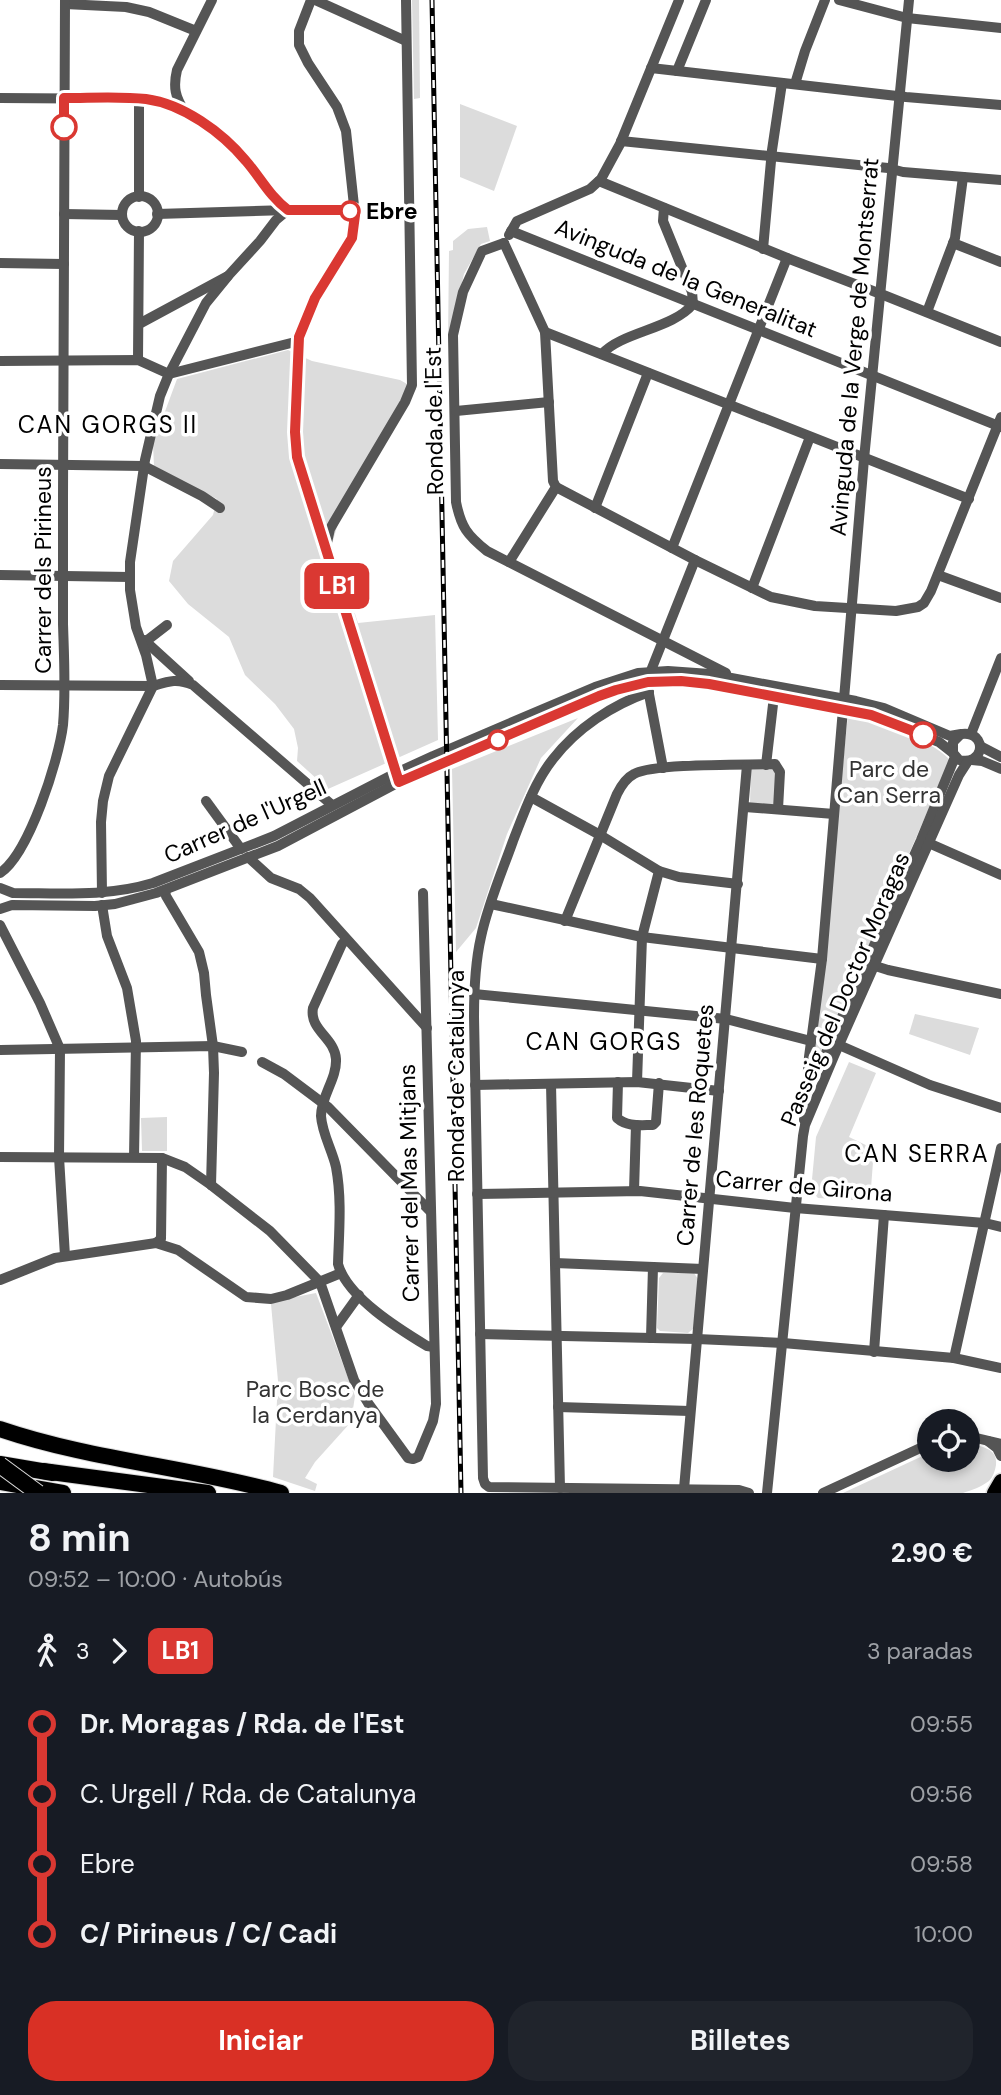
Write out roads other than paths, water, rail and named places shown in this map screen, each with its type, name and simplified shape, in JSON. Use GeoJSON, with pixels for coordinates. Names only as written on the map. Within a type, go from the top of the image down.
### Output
{"type":"FeatureCollection","features":[{"type":"Feature","properties":{"kind":"highway"},"geometry":{"type":"LineString","coordinates":[[0,1429],[50,1445],[281,1493]]}},
{"type":"Feature","properties":{"kind":"highway"},"geometry":{"type":"LineString","coordinates":[[0,1464],[208,1493]]}},
{"type":"Feature","properties":{"kind":"highway"},"geometry":{"type":"LineString","coordinates":[[0,1464],[38,1493]]}},
{"type":"Feature","properties":{"kind":"highway"},"geometry":{"type":"LineString","coordinates":[[43,1471],[155,1493]]}},
{"type":"Feature","properties":{"kind":"highway"},"geometry":{"type":"LineString","coordinates":[[0,1482],[62,1493]]}},
{"type":"Feature","properties":{"kind":"main road"},"geometry":{"type":"LineString","coordinates":[[994,1493],[1001,1480]]}},
{"type":"Feature","properties":{"kind":"street"},"geometry":{"type":"LineString","coordinates":[[185,112],[175,94],[174,82],[177,70],[212,0]]}},
{"type":"Feature","properties":{"kind":"street"},"geometry":{"type":"LineString","coordinates":[[398,778],[297,457],[295,432],[299,341],[306,315],[352,238],[355,215],[346,131],[337,107],[299,45],[299,31],[313,0],[406,41]]}},
{"type":"Feature","properties":{"kind":"street"},"geometry":{"type":"LineString","coordinates":[[326,550],[330,529],[405,402],[412,385],[406,0]]}},
{"type":"Feature","properties":{"kind":"street"},"geometry":{"type":"LineString","coordinates":[[511,231],[517,221],[590,189],[599,181],[621,141],[679,0]]}},
{"type":"Feature","properties":{"kind":"street"},"geometry":{"type":"LineString","coordinates":[[677,71],[706,0]]}},
{"type":"Feature","properties":{"kind":"street"},"geometry":{"type":"LineString","coordinates":[[795,84],[825,0]]}},
{"type":"Feature","properties":{"kind":"street"},"geometry":{"type":"LineString","coordinates":[[839,0],[907,18],[1001,29]]}},
{"type":"Feature","properties":{"kind":"street","name":"Avinguda de la Verge de Montserrat"},"geometry":{"type":"LineString","coordinates":[[803,1136],[809,1056],[822,959],[864,459],[909,0]]}},
{"type":"Feature","properties":{"kind":"street"},"geometry":{"type":"LineString","coordinates":[[65,2],[126,7],[149,12],[196,32]]}},
{"type":"Feature","properties":{"kind":"street","name":"Carrer dels Pirineus"},"geometry":{"type":"LineString","coordinates":[[0,873],[11,864],[36,816],[50,778],[62,726],[65,2]]}},
{"type":"Feature","properties":{"kind":"street"},"geometry":{"type":"LineString","coordinates":[[651,68],[1001,105]]}},
{"type":"Feature","properties":{"kind":"street"},"geometry":{"type":"LineString","coordinates":[[763,249],[782,83]]}},
{"type":"Feature","properties":{"kind":"street"},"geometry":{"type":"LineString","coordinates":[[0,98],[139,99],[162,103],[185,112],[229,144],[288,210]]}},
{"type":"Feature","properties":{"kind":"street"},"geometry":{"type":"LineString","coordinates":[[139,99],[139,197]]}},
{"type":"Feature","properties":{"kind":"street"},"geometry":{"type":"LineString","coordinates":[[621,141],[1001,180]]}},
{"type":"Feature","properties":{"kind":"street"},"geometry":{"type":"LineString","coordinates":[[927,312],[953,243],[963,177]]}},
{"type":"Feature","properties":{"kind":"street"},"geometry":{"type":"LineString","coordinates":[[599,181],[763,249],[1001,342]]}},
{"type":"Feature","properties":{"kind":"street"},"geometry":{"type":"LineString","coordinates":[[139,197],[152,202],[157,214],[154,225],[139,232],[128,228],[122,215],[127,201],[139,197]]}},
{"type":"Feature","properties":{"kind":"street"},"geometry":{"type":"LineString","coordinates":[[602,354],[612,346],[682,315],[693,304],[692,292],[663,221],[664,208]]}},
{"type":"Feature","properties":{"kind":"street"},"geometry":{"type":"LineString","coordinates":[[102,893],[100,822],[103,801],[114,766],[153,686],[137,630],[130,590],[130,562],[144,466],[160,396],[206,303],[261,242],[276,220],[288,210]]}},
{"type":"Feature","properties":{"kind":"street"},"geometry":{"type":"LineString","coordinates":[[157,214],[354,210]]}},
{"type":"Feature","properties":{"kind":"street"},"geometry":{"type":"LineString","coordinates":[[64,214],[122,215]]}},
{"type":"Feature","properties":{"kind":"street","name":"Ronda de l'Est"},"geometry":{"type":"LineString","coordinates":[[511,231],[504,243],[482,251],[463,292],[453,335],[456,502],[460,523],[471,538],[487,551],[738,679]]}},
{"type":"Feature","properties":{"kind":"street","name":"Avinguda de la Generalitat"},"geometry":{"type":"LineString","coordinates":[[511,231],[872,375],[1000,423]]}},
{"type":"Feature","properties":{"kind":"street"},"geometry":{"type":"LineString","coordinates":[[138,360],[139,232]]}},
{"type":"Feature","properties":{"kind":"street"},"geometry":{"type":"LineString","coordinates":[[504,243],[544,332],[553,481],[556,487],[695,561],[771,597],[851,610],[896,611],[918,607],[924,603],[939,575],[1000,423]]}},
{"type":"Feature","properties":{"kind":"street"},"geometry":{"type":"LineString","coordinates":[[953,243],[1001,262]]}},
{"type":"Feature","properties":{"kind":"street"},"geometry":{"type":"LineString","coordinates":[[672,548],[787,258]]}},
{"type":"Feature","properties":{"kind":"street"},"geometry":{"type":"LineString","coordinates":[[0,263],[64,264]]}},
{"type":"Feature","properties":{"kind":"street"},"geometry":{"type":"LineString","coordinates":[[139,324],[228,276]]}},
{"type":"Feature","properties":{"kind":"street"},"geometry":{"type":"LineString","coordinates":[[544,332],[969,499]]}},
{"type":"Feature","properties":{"kind":"street"},"geometry":{"type":"LineString","coordinates":[[0,361],[138,360],[169,374],[299,341]]}},
{"type":"Feature","properties":{"kind":"street"},"geometry":{"type":"LineString","coordinates":[[595,508],[648,373]]}},
{"type":"Feature","properties":{"kind":"street"},"geometry":{"type":"LineString","coordinates":[[456,411],[549,402]]}},
{"type":"Feature","properties":{"kind":"street"},"geometry":{"type":"LineString","coordinates":[[752,588],[810,437]]}},
{"type":"Feature","properties":{"kind":"street"},"geometry":{"type":"LineString","coordinates":[[0,464],[144,466],[220,508]]}},
{"type":"Feature","properties":{"kind":"street"},"geometry":{"type":"LineString","coordinates":[[509,562],[556,487]]}},
{"type":"Feature","properties":{"kind":"street"},"geometry":{"type":"LineString","coordinates":[[314,512],[327,525],[337,517]]}},
{"type":"Feature","properties":{"kind":"street"},"geometry":{"type":"LineString","coordinates":[[663,768],[649,681],[695,561]]}},
{"type":"Feature","properties":{"kind":"street"},"geometry":{"type":"LineString","coordinates":[[0,575],[130,577]]}},
{"type":"Feature","properties":{"kind":"street"},"geometry":{"type":"LineString","coordinates":[[939,575],[1001,598]]}},
{"type":"Feature","properties":{"kind":"street"},"geometry":{"type":"LineString","coordinates":[[145,642],[167,625]]}},
{"type":"Feature","properties":{"kind":"street"},"geometry":{"type":"LineString","coordinates":[[137,630],[145,642],[332,805]]}},
{"type":"Feature","properties":{"kind":"street"},"geometry":{"type":"LineString","coordinates":[[1001,658],[966,734],[953,742],[954,755],[961,761],[982,761],[1001,769]]}},
{"type":"Feature","properties":{"kind":"street","name":"Ronda de l'Est"},"geometry":{"type":"LineString","coordinates":[[649,681],[682,671],[738,679],[844,704],[939,742],[954,755]]}},
{"type":"Feature","properties":{"kind":"street","name":"Carrer de l'Urgell"},"geometry":{"type":"LineString","coordinates":[[0,909],[12,905],[102,905],[165,890],[245,853],[332,805],[398,778],[604,683],[638,673],[649,681]]}},
{"type":"Feature","properties":{"kind":"street"},"geometry":{"type":"LineString","coordinates":[[0,685],[153,686],[175,680],[193,685]]}},
{"type":"Feature","properties":{"kind":"street","name":"Ronda de l'Est"},"geometry":{"type":"LineString","coordinates":[[649,681],[709,684],[774,696],[884,708],[950,736],[966,734]]}},
{"type":"Feature","properties":{"kind":"street","name":"Ronda de Catalunya"},"geometry":{"type":"LineString","coordinates":[[560,1488],[489,1487],[485,1484],[477,1194],[475,970],[481,935],[491,904],[531,797],[547,766],[575,735],[649,681]]}},
{"type":"Feature","properties":{"kind":"street"},"geometry":{"type":"LineString","coordinates":[[766,765],[774,696]]}},
{"type":"Feature","properties":{"kind":"street"},"geometry":{"type":"LineString","coordinates":[[966,734],[976,738],[980,746],[1001,757]]}},
{"type":"Feature","properties":{"kind":"street"},"geometry":{"type":"LineString","coordinates":[[970,761],[977,755],[980,746]]}},
{"type":"Feature","properties":{"kind":"street","name":"Passeig del Doctor Moragas"},"geometry":{"type":"LineString","coordinates":[[925,842],[954,755]]}},
{"type":"Feature","properties":{"kind":"street","name":"Passeig del Doctor Moragas"},"geometry":{"type":"LineString","coordinates":[[767,1493],[803,1136],[871,965],[925,842],[959,775],[970,761]]}},
{"type":"Feature","properties":{"kind":"street"},"geometry":{"type":"LineString","coordinates":[[565,921],[621,785],[636,772],[663,768],[775,764],[780,772],[779,809]]}},
{"type":"Feature","properties":{"kind":"street","name":"Carrer de les Roquetes"},"geometry":{"type":"LineString","coordinates":[[684,1489],[747,765]]}},
{"type":"Feature","properties":{"kind":"street","name":"Carrer de l'Urgell"},"geometry":{"type":"LineString","coordinates":[[0,888],[13,893],[102,893],[134,889],[285,842],[398,778]]}},
{"type":"Feature","properties":{"kind":"street"},"geometry":{"type":"LineString","coordinates":[[531,797],[659,871],[679,877],[738,884]]}},
{"type":"Feature","properties":{"kind":"street"},"geometry":{"type":"LineString","coordinates":[[206,801],[245,853],[271,878],[305,893],[427,1028]]}},
{"type":"Feature","properties":{"kind":"street"},"geometry":{"type":"LineString","coordinates":[[745,807],[834,814]]}},
{"type":"Feature","properties":{"kind":"street"},"geometry":{"type":"LineString","coordinates":[[925,842],[1001,876]]}},
{"type":"Feature","properties":{"kind":"street"},"geometry":{"type":"LineString","coordinates":[[637,1082],[642,937],[659,871]]}},
{"type":"Feature","properties":{"kind":"street"},"geometry":{"type":"LineString","coordinates":[[165,890],[199,952],[204,973],[214,1073],[211,1185]]}},
{"type":"Feature","properties":{"kind":"street","name":"Carrer del Mas Mitjans"},"geometry":{"type":"LineString","coordinates":[[335,1327],[354,1380],[408,1458],[418,1457],[433,1421],[436,1404],[423,893]]}},
{"type":"Feature","properties":{"kind":"street"},"geometry":{"type":"LineString","coordinates":[[491,904],[642,937],[822,959]]}},
{"type":"Feature","properties":{"kind":"street"},"geometry":{"type":"LineString","coordinates":[[102,905],[107,936],[127,988],[136,1041],[134,1157]]}},
{"type":"Feature","properties":{"kind":"street"},"geometry":{"type":"LineString","coordinates":[[0,925],[60,1049],[59,1157],[65,1256]]}},
{"type":"Feature","properties":{"kind":"street"},"geometry":{"type":"LineString","coordinates":[[346,940],[311,1015],[315,1027],[334,1049],[336,1058],[335,1071],[321,1112],[339,1193],[338,1264],[341,1273],[359,1295],[395,1327],[433,1347]]}},
{"type":"Feature","properties":{"kind":"street"},"geometry":{"type":"LineString","coordinates":[[871,965],[1001,994]]}},
{"type":"Feature","properties":{"kind":"street","name":"Passeig del Doctor Moragas"},"geometry":{"type":"LineString","coordinates":[[807,1078],[822,1059],[871,965]]}},
{"type":"Feature","properties":{"kind":"street"},"geometry":{"type":"LineString","coordinates":[[474,994],[726,1019],[811,1041]]}},
{"type":"Feature","properties":{"kind":"street"},"geometry":{"type":"LineString","coordinates":[[839,1045],[930,1085],[1001,1108]]}},
{"type":"Feature","properties":{"kind":"street"},"geometry":{"type":"LineString","coordinates":[[0,1050],[213,1046],[242,1052]]}},
{"type":"Feature","properties":{"kind":"street","name":"Passeig del Doctor Moragas"},"geometry":{"type":"LineString","coordinates":[[809,1056],[817,1063],[822,1059]]}},
{"type":"Feature","properties":{"kind":"street"},"geometry":{"type":"LineString","coordinates":[[262,1062],[284,1074],[323,1104],[430,1211]]}},
{"type":"Feature","properties":{"kind":"street"},"geometry":{"type":"LineString","coordinates":[[618,1082],[617,1118],[623,1123],[636,1125],[653,1125],[656,1122],[659,1083]]}},
{"type":"Feature","properties":{"kind":"street"},"geometry":{"type":"LineString","coordinates":[[475,1085],[637,1082],[719,1091]]}},
{"type":"Feature","properties":{"kind":"street"},"geometry":{"type":"LineString","coordinates":[[551,1084],[560,1488],[739,1490],[749,1493]]}},
{"type":"Feature","properties":{"kind":"street"},"geometry":{"type":"LineString","coordinates":[[634,1191],[636,1125]]}},
{"type":"Feature","properties":{"kind":"street"},"geometry":{"type":"LineString","coordinates":[[954,1358],[1001,1148]]}},
{"type":"Feature","properties":{"kind":"street"},"geometry":{"type":"LineString","coordinates":[[0,1157],[162,1158],[185,1167],[270,1231],[320,1282],[335,1327]]}},
{"type":"Feature","properties":{"kind":"street"},"geometry":{"type":"LineString","coordinates":[[156,1243],[160,1239],[162,1158]]}},
{"type":"Feature","properties":{"kind":"street","name":"Carrer de Girona"},"geometry":{"type":"LineString","coordinates":[[477,1194],[664,1192],[795,1208],[985,1223],[1001,1227]]}},
{"type":"Feature","properties":{"kind":"street"},"geometry":{"type":"LineString","coordinates":[[874,1352],[884,1215]]}},
{"type":"Feature","properties":{"kind":"street"},"geometry":{"type":"LineString","coordinates":[[0,1280],[55,1258],[156,1243],[178,1250],[246,1297],[279,1297],[306,1289],[341,1273]]}},
{"type":"Feature","properties":{"kind":"street"},"geometry":{"type":"LineString","coordinates":[[555,1263],[703,1269]]}},
{"type":"Feature","properties":{"kind":"street"},"geometry":{"type":"LineString","coordinates":[[651,1338],[653,1267]]}},
{"type":"Feature","properties":{"kind":"street"},"geometry":{"type":"LineString","coordinates":[[335,1327],[359,1295]]}},
{"type":"Feature","properties":{"kind":"street"},"geometry":{"type":"LineString","coordinates":[[480,1335],[783,1343],[954,1358],[1001,1368]]}},
{"type":"Feature","properties":{"kind":"street"},"geometry":{"type":"LineString","coordinates":[[558,1407],[690,1411]]}},
{"type":"Feature","properties":{"kind":"street"},"geometry":{"type":"LineString","coordinates":[[980,1439],[1001,1444]]}},
{"type":"Feature","properties":{"kind":"street"},"geometry":{"type":"LineString","coordinates":[[986,1440],[997,1448],[1001,1456]]}},
{"type":"Feature","properties":{"kind":"street"},"geometry":{"type":"LineString","coordinates":[[823,1493],[917,1450]]}},
{"type":"Feature","properties":{"kind":"railway"},"geometry":{"type":"LineString","coordinates":[[432,0],[461,1493]]}},
{"type":"Feature","properties":{"kind":"place","name":"Ebre"},"geometry":{"type":"Point","coordinates":[350,211]}},
{"type":"Feature","properties":{"kind":"district","name":"CAN GORGS II"},"geometry":{"type":"Point","coordinates":[108,425]}},
{"type":"Feature","properties":{"kind":"district","name":"CAN GORGS"},"geometry":{"type":"Point","coordinates":[604,1042]}},
{"type":"Feature","properties":{"kind":"district","name":"CAN SERRA"},"geometry":{"type":"Point","coordinates":[917,1154]}},
{"type":"Feature","properties":{"kind":"park label","name":"Parc de Can Serra"},"geometry":{"type":"Point","coordinates":[889,782]}},
{"type":"Feature","properties":{"kind":"park label","name":"Parc Bosc de la Cerdanya"},"geometry":{"type":"Point","coordinates":[315,1402]}}]}
